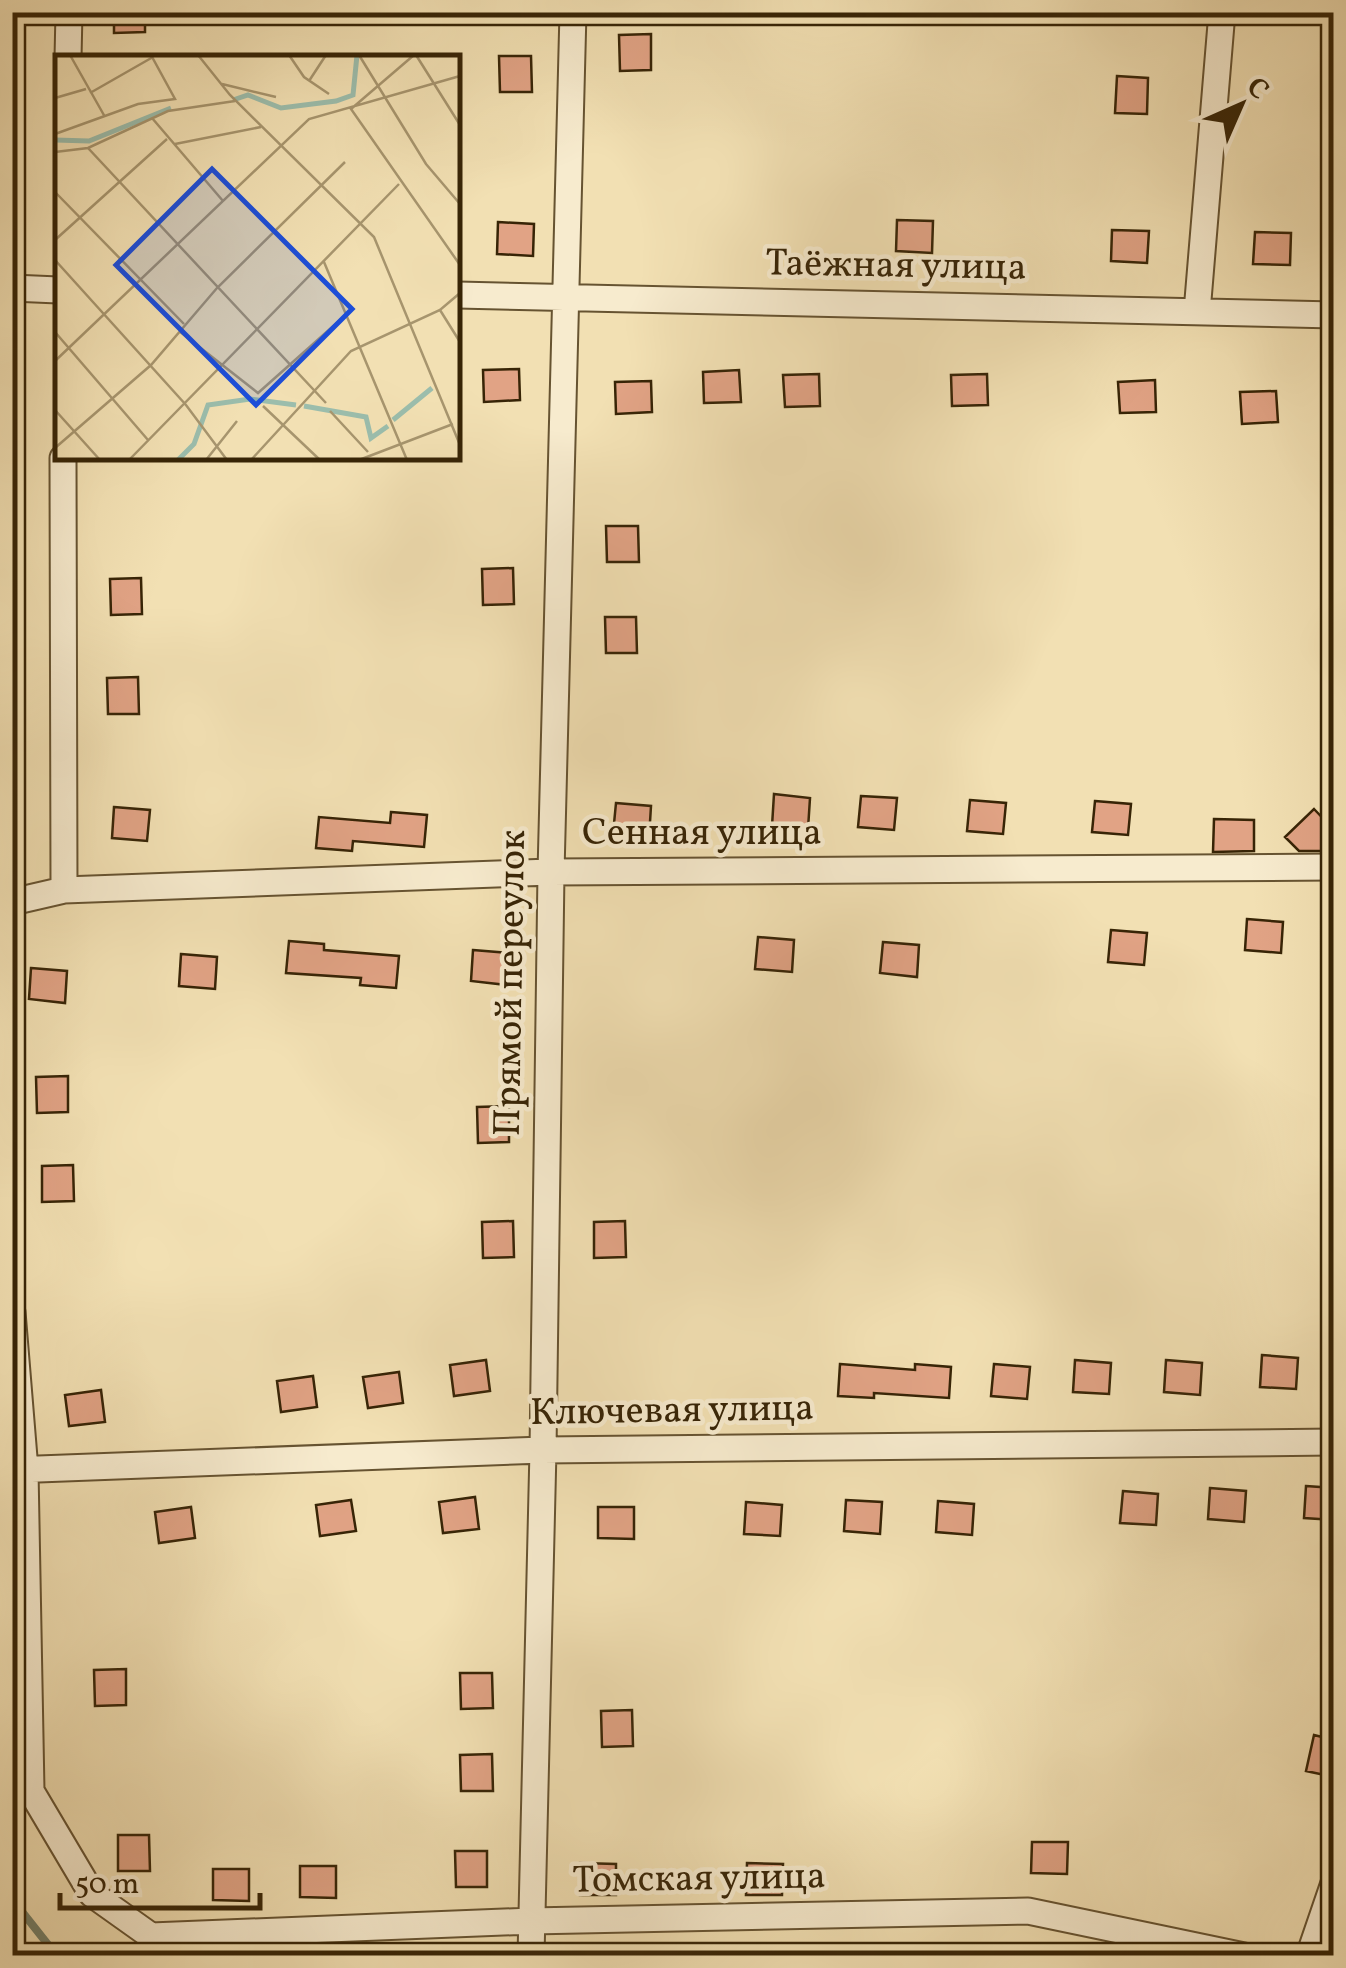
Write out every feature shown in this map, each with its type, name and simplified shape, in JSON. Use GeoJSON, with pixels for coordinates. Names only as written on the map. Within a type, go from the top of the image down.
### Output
{"type":"FeatureCollection","features":[{"type":"Feature","properties":{"kind":"street"},"geometry":{"type":"LineString","coordinates":[[68,55],[69,12]]}},
{"type":"Feature","properties":{"kind":"street","name":"Прямой переулок"},"geometry":{"type":"LineString","coordinates":[[531,1956],[543,1450],[550,872],[574,12]]}},
{"type":"Feature","properties":{"kind":"street"},"geometry":{"type":"LineString","coordinates":[[1198,312],[1222,12]]}},
{"type":"Feature","properties":{"kind":"street"},"geometry":{"type":"LineString","coordinates":[[12,288],[55,290]]}},
{"type":"Feature","properties":{"kind":"street","name":"Таёжная улица"},"geometry":{"type":"LineString","coordinates":[[460,295],[1334,315]]}},
{"type":"Feature","properties":{"kind":"street"},"geometry":{"type":"LineString","coordinates":[[63,460],[64,890]]}},
{"type":"Feature","properties":{"kind":"street","name":"Сенная улица"},"geometry":{"type":"LineString","coordinates":[[12,902],[64,890],[550,872],[1334,867]]}},
{"type":"Feature","properties":{"kind":"street"},"geometry":{"type":"LineString","coordinates":[[12,1312],[19,1470]]}},
{"type":"Feature","properties":{"kind":"street","name":"Ключевая улица"},"geometry":{"type":"LineString","coordinates":[[19,1470],[543,1450],[1334,1442]]}},
{"type":"Feature","properties":{"kind":"street","name":"Томская улица"},"geometry":{"type":"LineString","coordinates":[[19,1470],[31,1791],[92,1894],[151,1936],[531,1921],[1028,1911],[1244,1956]]}},
{"type":"Feature","properties":{"kind":"street"},"geometry":{"type":"LineString","coordinates":[[1309,1956],[1334,1882]]}},
{"type":"Feature","properties":{"kind":"building"},"geometry":{"type":"Polygon","coordinates":[[[114,12],[145,12],[145,32],[114,33],[114,12]]]}},
{"type":"Feature","properties":{"kind":"building"},"geometry":{"type":"Polygon","coordinates":[[[651,34],[651,70],[620,71],[619,35],[651,34]]]}},
{"type":"Feature","properties":{"kind":"building"},"geometry":{"type":"Polygon","coordinates":[[[499,56],[531,56],[532,92],[500,92],[499,56]]]}},
{"type":"Feature","properties":{"kind":"building"},"geometry":{"type":"Polygon","coordinates":[[[1117,76],[1148,78],[1147,114],[1115,113],[1117,76]]]}},
{"type":"Feature","properties":{"kind":"building"},"geometry":{"type":"Polygon","coordinates":[[[897,220],[933,221],[932,253],[896,251],[897,220]]]}},
{"type":"Feature","properties":{"kind":"building"},"geometry":{"type":"Polygon","coordinates":[[[498,222],[534,224],[533,256],[497,254],[498,222]]]}},
{"type":"Feature","properties":{"kind":"building"},"geometry":{"type":"Polygon","coordinates":[[[1112,230],[1149,231],[1147,263],[1111,261],[1112,230]]]}},
{"type":"Feature","properties":{"kind":"building"},"geometry":{"type":"Polygon","coordinates":[[[1255,232],[1291,233],[1290,265],[1253,264],[1255,232]]]}},
{"type":"Feature","properties":{"kind":"building"},"geometry":{"type":"Polygon","coordinates":[[[519,369],[520,400],[484,402],[483,370],[519,369]]]}},
{"type":"Feature","properties":{"kind":"building"},"geometry":{"type":"Polygon","coordinates":[[[739,370],[741,402],[704,403],[703,372],[739,370]]]}},
{"type":"Feature","properties":{"kind":"building"},"geometry":{"type":"Polygon","coordinates":[[[819,374],[820,406],[785,407],[783,375],[819,374]]]}},
{"type":"Feature","properties":{"kind":"building"},"geometry":{"type":"Polygon","coordinates":[[[987,374],[988,405],[952,406],[951,375],[987,374]]]}},
{"type":"Feature","properties":{"kind":"building"},"geometry":{"type":"Polygon","coordinates":[[[1155,380],[1156,412],[1120,413],[1118,382],[1155,380]]]}},
{"type":"Feature","properties":{"kind":"building"},"geometry":{"type":"Polygon","coordinates":[[[651,381],[652,412],[616,414],[615,382],[651,381]]]}},
{"type":"Feature","properties":{"kind":"building"},"geometry":{"type":"Polygon","coordinates":[[[1276,391],[1278,422],[1242,424],[1240,392],[1276,391]]]}},
{"type":"Feature","properties":{"kind":"building"},"geometry":{"type":"Polygon","coordinates":[[[606,526],[638,526],[639,562],[607,562],[606,526]]]}},
{"type":"Feature","properties":{"kind":"building"},"geometry":{"type":"Polygon","coordinates":[[[513,568],[514,604],[483,605],[482,569],[513,568]]]}},
{"type":"Feature","properties":{"kind":"building"},"geometry":{"type":"Polygon","coordinates":[[[141,578],[142,614],[111,615],[110,579],[141,578]]]}},
{"type":"Feature","properties":{"kind":"building"},"geometry":{"type":"Polygon","coordinates":[[[605,617],[636,617],[637,653],[606,653],[605,617]]]}},
{"type":"Feature","properties":{"kind":"building"},"geometry":{"type":"Polygon","coordinates":[[[138,677],[139,714],[108,714],[107,678],[138,677]]]}},
{"type":"Feature","properties":{"kind":"building"},"geometry":{"type":"Polygon","coordinates":[[[774,794],[810,798],[808,829],[772,826],[774,794]]]}},
{"type":"Feature","properties":{"kind":"building"},"geometry":{"type":"Polygon","coordinates":[[[861,796],[897,798],[894,830],[858,827],[861,796]]]}},
{"type":"Feature","properties":{"kind":"building"},"geometry":{"type":"Polygon","coordinates":[[[970,800],[1006,803],[1003,834],[967,831],[970,800]]]}},
{"type":"Feature","properties":{"kind":"building"},"geometry":{"type":"Polygon","coordinates":[[[1095,801],[1131,804],[1128,835],[1092,832],[1095,801]]]}},
{"type":"Feature","properties":{"kind":"building"},"geometry":{"type":"Polygon","coordinates":[[[616,803],[651,806],[649,838],[613,834],[616,803]]]}},
{"type":"Feature","properties":{"kind":"building"},"geometry":{"type":"Polygon","coordinates":[[[114,807],[150,810],[147,841],[112,838],[114,807]]]}},
{"type":"Feature","properties":{"kind":"building"},"geometry":{"type":"Polygon","coordinates":[[[1314,809],[1334,830],[1334,846],[1329,851],[1299,851],[1285,837],[1314,809]]]}},
{"type":"Feature","properties":{"kind":"building"},"geometry":{"type":"Polygon","coordinates":[[[391,812],[427,815],[424,847],[353,841],[352,851],[316,848],[319,817],[390,823],[391,812]]]}},
{"type":"Feature","properties":{"kind":"building"},"geometry":{"type":"Polygon","coordinates":[[[1214,819],[1254,820],[1254,851],[1213,852],[1214,819]]]}},
{"type":"Feature","properties":{"kind":"building"},"geometry":{"type":"Polygon","coordinates":[[[1247,919],[1283,922],[1281,953],[1245,950],[1247,919]]]}},
{"type":"Feature","properties":{"kind":"building"},"geometry":{"type":"Polygon","coordinates":[[[1111,930],[1147,933],[1144,965],[1108,962],[1111,930]]]}},
{"type":"Feature","properties":{"kind":"building"},"geometry":{"type":"Polygon","coordinates":[[[758,937],[794,940],[792,972],[755,969],[758,937]]]}},
{"type":"Feature","properties":{"kind":"building"},"geometry":{"type":"Polygon","coordinates":[[[289,941],[324,944],[324,950],[399,956],[396,988],[360,985],[361,978],[286,973],[289,941]]]}},
{"type":"Feature","properties":{"kind":"building"},"geometry":{"type":"Polygon","coordinates":[[[883,942],[919,945],[917,977],[880,973],[883,942]]]}},
{"type":"Feature","properties":{"kind":"building"},"geometry":{"type":"Polygon","coordinates":[[[473,950],[509,953],[507,985],[471,981],[473,950]]]}},
{"type":"Feature","properties":{"kind":"building"},"geometry":{"type":"Polygon","coordinates":[[[181,954],[217,957],[215,989],[179,986],[181,954]]]}},
{"type":"Feature","properties":{"kind":"building"},"geometry":{"type":"Polygon","coordinates":[[[31,968],[67,971],[65,1003],[29,999],[31,968]]]}},
{"type":"Feature","properties":{"kind":"building"},"geometry":{"type":"Polygon","coordinates":[[[68,1076],[68,1112],[37,1113],[36,1077],[68,1076]]]}},
{"type":"Feature","properties":{"kind":"building"},"geometry":{"type":"Polygon","coordinates":[[[509,1106],[509,1142],[478,1143],[477,1107],[509,1106]]]}},
{"type":"Feature","properties":{"kind":"building"},"geometry":{"type":"Polygon","coordinates":[[[73,1165],[74,1201],[42,1202],[42,1166],[73,1165]]]}},
{"type":"Feature","properties":{"kind":"building"},"geometry":{"type":"Polygon","coordinates":[[[513,1221],[514,1257],[483,1258],[482,1222],[513,1221]]]}},
{"type":"Feature","properties":{"kind":"building"},"geometry":{"type":"Polygon","coordinates":[[[625,1221],[626,1257],[594,1258],[594,1222],[625,1221]]]}},
{"type":"Feature","properties":{"kind":"building"},"geometry":{"type":"Polygon","coordinates":[[[1262,1355],[1298,1358],[1296,1389],[1260,1387],[1262,1355]]]}},
{"type":"Feature","properties":{"kind":"building"},"geometry":{"type":"Polygon","coordinates":[[[486,1360],[490,1391],[454,1396],[450,1365],[486,1360]]]}},
{"type":"Feature","properties":{"kind":"building"},"geometry":{"type":"Polygon","coordinates":[[[1075,1360],[1111,1363],[1109,1394],[1073,1392],[1075,1360]]]}},
{"type":"Feature","properties":{"kind":"building"},"geometry":{"type":"Polygon","coordinates":[[[1166,1360],[1202,1363],[1200,1395],[1164,1392],[1166,1360]]]}},
{"type":"Feature","properties":{"kind":"building"},"geometry":{"type":"Polygon","coordinates":[[[840,1364],[915,1370],[915,1364],[951,1367],[949,1398],[874,1393],[874,1398],[838,1396],[840,1364]]]}},
{"type":"Feature","properties":{"kind":"building"},"geometry":{"type":"Polygon","coordinates":[[[994,1364],[1030,1367],[1027,1399],[991,1396],[994,1364]]]}},
{"type":"Feature","properties":{"kind":"building"},"geometry":{"type":"Polygon","coordinates":[[[399,1372],[403,1403],[368,1408],[363,1377],[399,1372]]]}},
{"type":"Feature","properties":{"kind":"building"},"geometry":{"type":"Polygon","coordinates":[[[313,1376],[317,1407],[281,1412],[277,1381],[313,1376]]]}},
{"type":"Feature","properties":{"kind":"building"},"geometry":{"type":"Polygon","coordinates":[[[101,1390],[105,1422],[69,1426],[65,1395],[101,1390]]]}},
{"type":"Feature","properties":{"kind":"building"},"geometry":{"type":"Polygon","coordinates":[[[1306,1486],[1334,1488],[1334,1520],[1304,1518],[1306,1486]]]}},
{"type":"Feature","properties":{"kind":"building"},"geometry":{"type":"Polygon","coordinates":[[[1210,1488],[1246,1491],[1244,1522],[1208,1519],[1210,1488]]]}},
{"type":"Feature","properties":{"kind":"building"},"geometry":{"type":"Polygon","coordinates":[[[1123,1491],[1158,1494],[1156,1525],[1120,1523],[1123,1491]]]}},
{"type":"Feature","properties":{"kind":"building"},"geometry":{"type":"Polygon","coordinates":[[[475,1497],[479,1529],[443,1533],[439,1502],[475,1497]]]}},
{"type":"Feature","properties":{"kind":"building"},"geometry":{"type":"Polygon","coordinates":[[[351,1500],[356,1531],[320,1536],[316,1505],[351,1500]]]}},
{"type":"Feature","properties":{"kind":"building"},"geometry":{"type":"Polygon","coordinates":[[[846,1500],[882,1502],[880,1534],[844,1531],[846,1500]]]}},
{"type":"Feature","properties":{"kind":"building"},"geometry":{"type":"Polygon","coordinates":[[[938,1501],[974,1504],[972,1535],[936,1532],[938,1501]]]}},
{"type":"Feature","properties":{"kind":"building"},"geometry":{"type":"Polygon","coordinates":[[[746,1502],[782,1505],[780,1536],[744,1534],[746,1502]]]}},
{"type":"Feature","properties":{"kind":"building"},"geometry":{"type":"Polygon","coordinates":[[[191,1507],[195,1538],[159,1543],[155,1512],[191,1507]]]}},
{"type":"Feature","properties":{"kind":"building"},"geometry":{"type":"Polygon","coordinates":[[[598,1507],[634,1507],[634,1539],[598,1538],[598,1507]]]}},
{"type":"Feature","properties":{"kind":"building"},"geometry":{"type":"Polygon","coordinates":[[[126,1669],[126,1705],[95,1706],[94,1670],[126,1669]]]}},
{"type":"Feature","properties":{"kind":"building"},"geometry":{"type":"Polygon","coordinates":[[[460,1673],[492,1673],[493,1708],[461,1709],[460,1673]]]}},
{"type":"Feature","properties":{"kind":"building"},"geometry":{"type":"Polygon","coordinates":[[[632,1710],[633,1746],[602,1747],[601,1711],[632,1710]]]}},
{"type":"Feature","properties":{"kind":"building"},"geometry":{"type":"Polygon","coordinates":[[[1314,1735],[1334,1740],[1334,1777],[1306,1771],[1314,1735]]]}},
{"type":"Feature","properties":{"kind":"building"},"geometry":{"type":"Polygon","coordinates":[[[492,1754],[493,1791],[461,1791],[460,1755],[492,1754]]]}},
{"type":"Feature","properties":{"kind":"building"},"geometry":{"type":"Polygon","coordinates":[[[118,1835],[149,1835],[150,1871],[118,1871],[118,1835]]]}},
{"type":"Feature","properties":{"kind":"building"},"geometry":{"type":"Polygon","coordinates":[[[1032,1842],[1068,1842],[1067,1874],[1031,1873],[1032,1842]]]}},
{"type":"Feature","properties":{"kind":"building"},"geometry":{"type":"Polygon","coordinates":[[[455,1851],[487,1851],[487,1887],[456,1887],[455,1851]]]}},
{"type":"Feature","properties":{"kind":"building"},"geometry":{"type":"Polygon","coordinates":[[[580,1863],[616,1864],[616,1895],[580,1895],[580,1863]]]}},
{"type":"Feature","properties":{"kind":"building"},"geometry":{"type":"Polygon","coordinates":[[[747,1863],[783,1864],[782,1895],[746,1895],[747,1863]]]}},
{"type":"Feature","properties":{"kind":"building"},"geometry":{"type":"Polygon","coordinates":[[[300,1866],[336,1866],[336,1898],[300,1897],[300,1866]]]}},
{"type":"Feature","properties":{"kind":"building"},"geometry":{"type":"Polygon","coordinates":[[[213,1869],[249,1869],[249,1901],[213,1900],[213,1869]]]}},
{"type":"Feature","properties":{"kind":"waterway"},"geometry":{"type":"LineString","coordinates":[[12,1899],[57,1956]]}}]}
